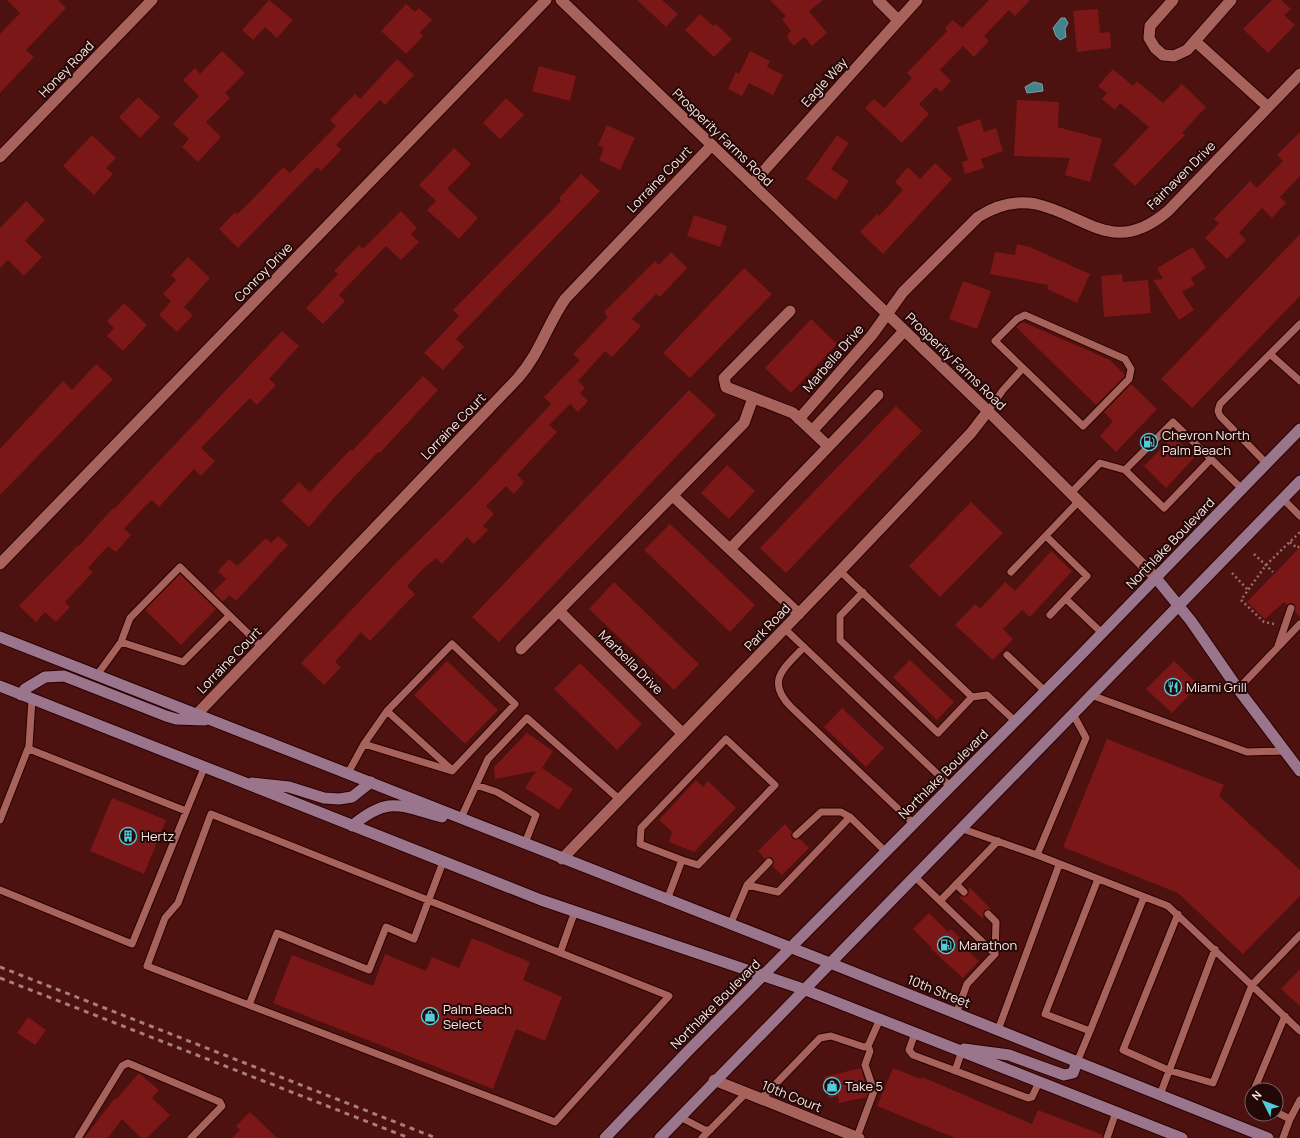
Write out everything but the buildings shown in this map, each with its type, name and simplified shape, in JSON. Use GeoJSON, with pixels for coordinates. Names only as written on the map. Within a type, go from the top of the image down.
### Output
{"type":"FeatureCollection","features":[{"type":"Feature","properties":{"kind":"main road","name":"Northlake Boulevard"},"geometry":{"type":"LineString","coordinates":[[605,1138],[689,1050],[1045,691],[1300,429]]}},
{"type":"Feature","properties":{"kind":"main road"},"geometry":{"type":"LineString","coordinates":[[660,1138],[714,1080],[1300,481]]}},
{"type":"Feature","properties":{"kind":"main road","name":"Prosperity Farms Road"},"geometry":{"type":"LineString","coordinates":[[1156,578],[1178,607],[1192,621],[1238,689],[1300,772]]}},
{"type":"Feature","properties":{"kind":"main road"},"geometry":{"type":"LineString","coordinates":[[0,637],[371,782],[485,829]]}},
{"type":"Feature","properties":{"kind":"main road"},"geometry":{"type":"LineString","coordinates":[[21,695],[25,689],[45,677],[64,676],[176,719],[216,721]]}},
{"type":"Feature","properties":{"kind":"main road"},"geometry":{"type":"LineString","coordinates":[[0,686],[444,862],[575,911],[803,989],[1182,1138]]}},
{"type":"Feature","properties":{"kind":"main road"},"geometry":{"type":"LineString","coordinates":[[236,780],[289,788],[324,798],[339,799],[352,797],[371,782]]}},
{"type":"Feature","properties":{"kind":"main road"},"geometry":{"type":"LineString","coordinates":[[352,826],[368,813],[380,807],[393,805],[485,829]]}},
{"type":"Feature","properties":{"kind":"main road","name":"10th Street"},"geometry":{"type":"LineString","coordinates":[[485,829],[830,963],[1268,1138]]}},
{"type":"Feature","properties":{"kind":"main road"},"geometry":{"type":"LineString","coordinates":[[958,1050],[983,1050],[1009,1055],[1064,1075],[1073,1073],[1077,1062]]}},
{"type":"Feature","properties":{"kind":"street","name":"Honey Road"},"geometry":{"type":"LineString","coordinates":[[0,157],[152,0]]}},
{"type":"Feature","properties":{"kind":"street","name":"Conroy Drive"},"geometry":{"type":"LineString","coordinates":[[0,564],[546,0]]}},
{"type":"Feature","properties":{"kind":"street","name":"Prosperity Farms Road"},"geometry":{"type":"LineString","coordinates":[[561,0],[988,411],[1156,578]]}},
{"type":"Feature","properties":{"kind":"street"},"geometry":{"type":"LineString","coordinates":[[878,0],[898,20]]}},
{"type":"Feature","properties":{"kind":"street","name":"Eagle Way"},"geometry":{"type":"LineString","coordinates":[[752,184],[917,0]]}},
{"type":"Feature","properties":{"kind":"street"},"geometry":{"type":"LineString","coordinates":[[1173,0],[1150,26],[1149,38],[1155,48],[1163,55],[1174,56],[1187,50],[1231,0]]}},
{"type":"Feature","properties":{"kind":"street"},"geometry":{"type":"LineString","coordinates":[[1195,41],[1268,108]]}},
{"type":"Feature","properties":{"kind":"street","name":"Fairhaven Drive"},"geometry":{"type":"LineString","coordinates":[[888,314],[903,292],[968,225],[988,210],[1010,204],[1022,203],[1047,207],[1101,230],[1125,232],[1148,225],[1168,211],[1300,74]]}},
{"type":"Feature","properties":{"kind":"street","name":"Lorraine Court"},"geometry":{"type":"LineString","coordinates":[[197,714],[518,378],[535,357],[551,322],[565,299],[712,145]]}},
{"type":"Feature","properties":{"kind":"street"},"geometry":{"type":"LineString","coordinates":[[790,311],[724,378],[726,387],[793,413],[828,446]]}},
{"type":"Feature","properties":{"kind":"street","name":"Marbella Drive"},"geometry":{"type":"LineString","coordinates":[[799,419],[872,335],[888,314]]}},
{"type":"Feature","properties":{"kind":"street"},"geometry":{"type":"LineString","coordinates":[[812,431],[904,331]]}},
{"type":"Feature","properties":{"kind":"street"},"geometry":{"type":"LineString","coordinates":[[730,549],[878,395]]}},
{"type":"Feature","properties":{"kind":"street"},"geometry":{"type":"LineString","coordinates":[[522,649],[744,423],[754,398]]}},
{"type":"Feature","properties":{"kind":"street","name":"Park Road"},"geometry":{"type":"LineString","coordinates":[[562,858],[785,629],[971,433],[988,411]]}},
{"type":"Feature","properties":{"kind":"street"},"geometry":{"type":"LineString","coordinates":[[673,496],[799,614]]}},
{"type":"Feature","properties":{"kind":"street","name":"Marbella Drive"},"geometry":{"type":"LineString","coordinates":[[559,611],[683,734]]}},
{"type":"Feature","properties":{"kind":"street","name":"10th Court"},"geometry":{"type":"LineString","coordinates":[[714,1080],[858,1138]]}},
{"type":"Feature","properties":{"kind":"lane"},"geometry":{"type":"LineString","coordinates":[[1025,316],[1125,359],[1131,369],[1130,379],[1083,426],[1023,368],[995,341],[1017,319],[1025,316]]}},
{"type":"Feature","properties":{"kind":"lane"},"geometry":{"type":"LineString","coordinates":[[1267,464],[1220,416],[1218,411],[1220,404],[1300,324]]}},
{"type":"Feature","properties":{"kind":"lane"},"geometry":{"type":"LineString","coordinates":[[1270,354],[1300,381]]}},
{"type":"Feature","properties":{"kind":"lane"},"geometry":{"type":"LineString","coordinates":[[988,411],[1003,390],[1023,368]]}},
{"type":"Feature","properties":{"kind":"lane"},"geometry":{"type":"LineString","coordinates":[[1125,470],[1173,422],[1242,489]]}},
{"type":"Feature","properties":{"kind":"lane"},"geometry":{"type":"LineString","coordinates":[[1011,572],[1046,536],[1100,464],[1125,470],[1164,508],[1211,459]]}},
{"type":"Feature","properties":{"kind":"lane"},"geometry":{"type":"LineString","coordinates":[[1283,499],[1300,516]]}},
{"type":"Feature","properties":{"kind":"lane"},"geometry":{"type":"LineString","coordinates":[[1046,536],[1087,576],[1050,615]]}},
{"type":"Feature","properties":{"kind":"lane"},"geometry":{"type":"LineString","coordinates":[[97,675],[121,642],[130,618],[180,567],[262,647]]}},
{"type":"Feature","properties":{"kind":"lane"},"geometry":{"type":"LineString","coordinates":[[840,571],[972,697]]}},
{"type":"Feature","properties":{"kind":"lane"},"geometry":{"type":"LineString","coordinates":[[863,592],[840,616],[840,640],[938,733],[972,697],[987,695],[1015,721]]}},
{"type":"Feature","properties":{"kind":"lane"},"geometry":{"type":"LineString","coordinates":[[1066,599],[1102,633]]}},
{"type":"Feature","properties":{"kind":"lane"},"geometry":{"type":"LineString","coordinates":[[1277,648],[1291,608]]}},
{"type":"Feature","properties":{"kind":"lane"},"geometry":{"type":"LineString","coordinates":[[121,642],[183,662],[229,616]]}},
{"type":"Feature","properties":{"kind":"lane"},"geometry":{"type":"LineString","coordinates":[[1238,689],[1300,624]]}},
{"type":"Feature","properties":{"kind":"lane"},"geometry":{"type":"LineString","coordinates":[[785,629],[950,786]]}},
{"type":"Feature","properties":{"kind":"lane"},"geometry":{"type":"LineString","coordinates":[[348,773],[364,744],[387,712],[452,644],[515,704],[452,770]]}},
{"type":"Feature","properties":{"kind":"lane"},"geometry":{"type":"LineString","coordinates":[[804,647],[787,665],[780,676],[778,692],[791,707],[913,823]]}},
{"type":"Feature","properties":{"kind":"lane"},"geometry":{"type":"LineString","coordinates":[[1007,655],[1045,691]]}},
{"type":"Feature","properties":{"kind":"lane"},"geometry":{"type":"LineString","coordinates":[[1091,695],[1247,752],[1284,751]]}},
{"type":"Feature","properties":{"kind":"lane"},"geometry":{"type":"LineString","coordinates":[[0,820],[28,749],[32,699]]}},
{"type":"Feature","properties":{"kind":"lane"},"geometry":{"type":"LineString","coordinates":[[387,712],[452,770]]}},
{"type":"Feature","properties":{"kind":"lane"},"geometry":{"type":"LineString","coordinates":[[1037,855],[1086,738],[1073,714]]}},
{"type":"Feature","properties":{"kind":"lane"},"geometry":{"type":"LineString","coordinates":[[461,818],[488,759],[527,718],[619,800]]}},
{"type":"Feature","properties":{"kind":"lane"},"geometry":{"type":"LineString","coordinates":[[726,738],[776,785],[698,865],[682,860],[640,844],[641,828],[726,738]]}},
{"type":"Feature","properties":{"kind":"lane"},"geometry":{"type":"LineString","coordinates":[[364,744],[452,770]]}},
{"type":"Feature","properties":{"kind":"lane"},"geometry":{"type":"LineString","coordinates":[[28,749],[186,811]]}},
{"type":"Feature","properties":{"kind":"lane"},"geometry":{"type":"LineString","coordinates":[[0,890],[132,944],[204,768]]}},
{"type":"Feature","properties":{"kind":"lane"},"geometry":{"type":"LineString","coordinates":[[476,785],[497,792],[536,815],[525,844]]}},
{"type":"Feature","properties":{"kind":"lane"},"geometry":{"type":"LineString","coordinates":[[796,835],[821,812],[840,812],[850,817],[885,851]]}},
{"type":"Feature","properties":{"kind":"lane"},"geometry":{"type":"LineString","coordinates":[[211,814],[560,954],[669,996],[556,1122],[147,966],[165,918],[178,903],[211,814]]}},
{"type":"Feature","properties":{"kind":"lane"},"geometry":{"type":"LineString","coordinates":[[747,885],[778,892],[850,817]]}},
{"type":"Feature","properties":{"kind":"lane"},"geometry":{"type":"LineString","coordinates":[[960,828],[1037,855],[1059,865],[1168,906],[1300,1031]]}},
{"type":"Feature","properties":{"kind":"lane"},"geometry":{"type":"LineString","coordinates":[[940,901],[998,841]]}},
{"type":"Feature","properties":{"kind":"lane"},"geometry":{"type":"LineString","coordinates":[[667,900],[682,860]]}},
{"type":"Feature","properties":{"kind":"lane"},"geometry":{"type":"LineString","coordinates":[[249,1005],[277,933],[370,970],[386,927],[414,940],[444,862]]}},
{"type":"Feature","properties":{"kind":"lane"},"geometry":{"type":"LineString","coordinates":[[730,925],[747,885],[769,862]]}},
{"type":"Feature","properties":{"kind":"lane"},"geometry":{"type":"LineString","coordinates":[[998,1030],[1059,865]]}},
{"type":"Feature","properties":{"kind":"lane"},"geometry":{"type":"LineString","coordinates":[[914,876],[995,954]]}},
{"type":"Feature","properties":{"kind":"lane"},"geometry":{"type":"LineString","coordinates":[[1090,1031],[1045,1014],[1098,879]]}},
{"type":"Feature","properties":{"kind":"lane"},"geometry":{"type":"LineString","coordinates":[[956,884],[964,892]]}},
{"type":"Feature","properties":{"kind":"lane"},"geometry":{"type":"LineString","coordinates":[[1077,1062],[1144,897]]}},
{"type":"Feature","properties":{"kind":"lane"},"geometry":{"type":"LineString","coordinates":[[560,954],[575,911]]}},
{"type":"Feature","properties":{"kind":"lane"},"geometry":{"type":"LineString","coordinates":[[956,1014],[967,984],[995,954],[996,922],[988,914]]}},
{"type":"Feature","properties":{"kind":"lane"},"geometry":{"type":"LineString","coordinates":[[1178,914],[1124,1050],[1168,1070],[1213,1083],[1252,985],[1300,935]]}},
{"type":"Feature","properties":{"kind":"lane"},"geometry":{"type":"LineString","coordinates":[[1160,1095],[1168,1070],[1215,949]]}},
{"type":"Feature","properties":{"kind":"lane"},"geometry":{"type":"LineString","coordinates":[[1257,1082],[1284,1016]]}},
{"type":"Feature","properties":{"kind":"lane"},"geometry":{"type":"LineString","coordinates":[[858,1138],[874,1091],[865,1065],[870,1051],[868,1046],[880,1019]]}},
{"type":"Feature","properties":{"kind":"lane"},"geometry":{"type":"LineString","coordinates":[[915,1033],[909,1050],[913,1055],[1028,1098],[1032,1097],[1039,1082]]}},
{"type":"Feature","properties":{"kind":"lane"},"geometry":{"type":"LineString","coordinates":[[761,1099],[820,1038],[831,1036],[864,1048],[868,1046]]}},
{"type":"Feature","properties":{"kind":"lane"},"geometry":{"type":"LineString","coordinates":[[955,1071],[958,1050]]}},
{"type":"Feature","properties":{"kind":"lane"},"geometry":{"type":"LineString","coordinates":[[78,1138],[122,1066],[128,1063],[220,1102],[222,1106],[190,1138]]}},
{"type":"Feature","properties":{"kind":"lane"},"geometry":{"type":"LineString","coordinates":[[702,1138],[746,1093]]}},
{"type":"Feature","properties":{"kind":"lane"},"geometry":{"type":"LineString","coordinates":[[1283,1138],[1290,1119],[1300,1100]]}},
{"type":"Feature","properties":{"kind":"lane"},"geometry":{"type":"LineString","coordinates":[[1107,1138],[1116,1112]]}},
{"type":"Feature","properties":{"kind":"lane"},"geometry":{"type":"LineString","coordinates":[[1284,1116],[1290,1119]]}},
{"type":"Feature","properties":{"kind":"lane"},"geometry":{"type":"LineString","coordinates":[[680,1117],[705,1130],[710,1130]]}},
{"type":"Feature","properties":{"kind":"path"},"geometry":{"type":"LineString","coordinates":[[1285,627],[1264,622],[1241,600],[1266,565],[1300,532]]}},
{"type":"Feature","properties":{"kind":"path"},"geometry":{"type":"LineString","coordinates":[[1290,542],[1298,548],[1300,546]]}},
{"type":"Feature","properties":{"kind":"path"},"geometry":{"type":"LineString","coordinates":[[1254,554],[1273,572]]}},
{"type":"Feature","properties":{"kind":"path"},"geometry":{"type":"LineString","coordinates":[[1232,574],[1248,590]]}},
{"type":"Feature","properties":{"kind":"water"},"geometry":{"type":"Polygon","coordinates":[[[1061,18],[1065,18],[1068,23],[1065,29],[1066,37],[1060,40],[1056,36],[1053,28],[1061,18]]]}},
{"type":"Feature","properties":{"kind":"water"},"geometry":{"type":"Polygon","coordinates":[[[1034,82],[1042,84],[1043,91],[1027,93],[1025,87],[1034,82]]]}},
{"type":"Feature","properties":{"kind":"railway"},"geometry":{"type":"LineString","coordinates":[[0,967],[436,1138]]}},
{"type":"Feature","properties":{"kind":"railway"},"geometry":{"type":"LineString","coordinates":[[0,978],[409,1138]]}},
{"type":"Feature","properties":{"kind":"place","name":"Chevron North Palm Beach"},"geometry":{"type":"Point","coordinates":[1149,442]}},
{"type":"Feature","properties":{"kind":"place","name":"Miami Grill"},"geometry":{"type":"Point","coordinates":[1173,687]}},
{"type":"Feature","properties":{"kind":"place","name":"Hertz"},"geometry":{"type":"Point","coordinates":[128,836]}},
{"type":"Feature","properties":{"kind":"place","name":"Marathon"},"geometry":{"type":"Point","coordinates":[946,945]}},
{"type":"Feature","properties":{"kind":"place","name":"Palm Beach Select"},"geometry":{"type":"Point","coordinates":[430,1016]}},
{"type":"Feature","properties":{"kind":"place","name":"Take 5"},"geometry":{"type":"Point","coordinates":[832,1086]}}]}
